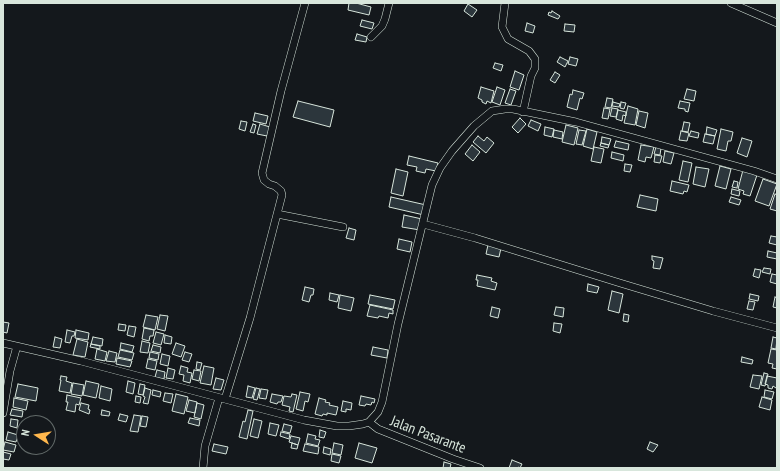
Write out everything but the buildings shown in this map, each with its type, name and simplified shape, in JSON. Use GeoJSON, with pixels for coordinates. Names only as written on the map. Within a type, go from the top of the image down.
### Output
{"type":"FeatureCollection","features":[{"type":"Feature","properties":{"kind":"street"},"geometry":{"type":"LineString","coordinates":[[203,468],[205,446],[250,318],[282,195],[281,191],[275,186],[264,180],[262,173],[281,91],[304,3]]}},
{"type":"Feature","properties":{"kind":"street"},"geometry":{"type":"LineString","coordinates":[[371,37],[382,26],[389,3]]}},
{"type":"Feature","properties":{"kind":"street"},"geometry":{"type":"LineString","coordinates":[[505,3],[502,28],[508,39],[529,52],[535,59],[535,68],[531,76],[523,112]]}},
{"type":"Feature","properties":{"kind":"street"},"geometry":{"type":"LineString","coordinates":[[731,3],[777,23]]}},
{"type":"Feature","properties":{"kind":"street"},"geometry":{"type":"LineString","coordinates":[[3,343],[330,426],[349,426],[369,422],[378,412],[382,402],[396,331],[432,185],[440,168],[452,151],[481,119],[492,111],[513,109],[576,122],[766,174],[777,179]]}},
{"type":"Feature","properties":{"kind":"street"},"geometry":{"type":"LineString","coordinates":[[277,214],[343,227]]}},
{"type":"Feature","properties":{"kind":"street"},"geometry":{"type":"LineString","coordinates":[[423,224],[482,240],[620,284],[777,328]]}},
{"type":"Feature","properties":{"kind":"street"},"geometry":{"type":"LineString","coordinates":[[3,413],[5,393],[17,346]]}},
{"type":"Feature","properties":{"kind":"street","name":"Jalan Pasarante"},"geometry":{"type":"LineString","coordinates":[[369,422],[378,429],[453,459],[480,468]]}}]}
